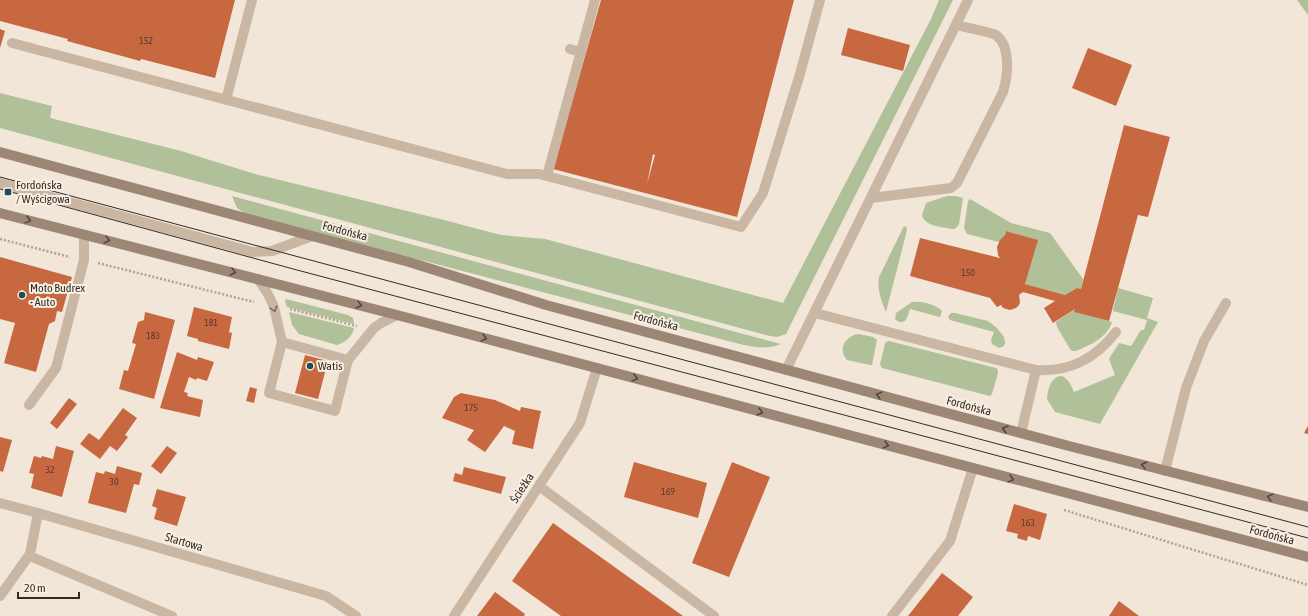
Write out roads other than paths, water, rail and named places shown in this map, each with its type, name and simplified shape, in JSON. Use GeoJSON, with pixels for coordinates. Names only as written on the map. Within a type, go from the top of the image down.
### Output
{"type":"FeatureCollection","features":[{"type":"Feature","properties":{"kind":"main road","name":"Fordońska"},"geometry":{"type":"LineString","coordinates":[[0,152],[409,262],[546,305],[1021,433],[1308,507]]}},
{"type":"Feature","properties":{"kind":"main road","name":"Fordońska"},"geometry":{"type":"LineString","coordinates":[[0,212],[84,235],[397,314],[1308,557]]}},
{"type":"Feature","properties":{"kind":"street"},"geometry":{"type":"LineString","coordinates":[[226,100],[252,0]]}},
{"type":"Feature","properties":{"kind":"street"},"geometry":{"type":"LineString","coordinates":[[547,176],[595,0]]}},
{"type":"Feature","properties":{"kind":"street"},"geometry":{"type":"LineString","coordinates":[[12,43],[507,174],[540,174],[741,227],[763,193],[800,74],[820,0]]}},
{"type":"Feature","properties":{"kind":"street"},"geometry":{"type":"LineString","coordinates":[[786,370],[968,0]]}},
{"type":"Feature","properties":{"kind":"street"},"geometry":{"type":"LineString","coordinates":[[871,198],[951,188],[957,183],[1003,92],[1007,80],[1007,59],[1003,43],[995,35],[956,25]]}},
{"type":"Feature","properties":{"kind":"street"},"geometry":{"type":"LineString","coordinates":[[570,49],[581,52]]}},
{"type":"Feature","properties":{"kind":"street"},"geometry":{"type":"LineString","coordinates":[[0,183],[253,252],[272,251],[312,236]]}},
{"type":"Feature","properties":{"kind":"street"},"geometry":{"type":"LineString","coordinates":[[30,405],[56,368],[84,260],[84,235]]}},
{"type":"Feature","properties":{"kind":"street"},"geometry":{"type":"LineString","coordinates":[[258,279],[268,294],[274,307],[282,342],[269,393],[335,411],[348,360],[374,328],[397,314]]}},
{"type":"Feature","properties":{"kind":"street"},"geometry":{"type":"LineString","coordinates":[[1165,471],[1189,381],[1204,341],[1226,303]]}},
{"type":"Feature","properties":{"kind":"street"},"geometry":{"type":"LineString","coordinates":[[815,313],[1036,370],[1064,368],[1088,359],[1099,351],[1116,332]]}},
{"type":"Feature","properties":{"kind":"street"},"geometry":{"type":"LineString","coordinates":[[282,342],[348,360]]}},
{"type":"Feature","properties":{"kind":"street","name":"Ścieżka"},"geometry":{"type":"LineString","coordinates":[[454,616],[580,423],[597,368]]}},
{"type":"Feature","properties":{"kind":"street"},"geometry":{"type":"LineString","coordinates":[[1021,433],[1036,370]]}},
{"type":"Feature","properties":{"kind":"street"},"geometry":{"type":"LineString","coordinates":[[892,616],[950,541],[973,468]]}},
{"type":"Feature","properties":{"kind":"street"},"geometry":{"type":"LineString","coordinates":[[539,486],[714,616]]}},
{"type":"Feature","properties":{"kind":"street","name":"Startowa"},"geometry":{"type":"LineString","coordinates":[[0,503],[326,596],[356,616]]}},
{"type":"Feature","properties":{"kind":"street"},"geometry":{"type":"LineString","coordinates":[[0,596],[30,554],[38,513]]}},
{"type":"Feature","properties":{"kind":"street"},"geometry":{"type":"LineString","coordinates":[[30,554],[32,557],[42,562],[172,616]]}},
{"type":"Feature","properties":{"kind":"tram line"},"geometry":{"type":"LineString","coordinates":[[0,177],[1308,527]]}},
{"type":"Feature","properties":{"kind":"tram line"},"geometry":{"type":"LineString","coordinates":[[0,189],[297,270],[1308,538]]}},
{"type":"Feature","properties":{"kind":"place","name":"Fordońska / Wyścigowa"},"geometry":{"type":"Point","coordinates":[8,192]}},
{"type":"Feature","properties":{"kind":"place","name":"Moto Budrex - Auto"},"geometry":{"type":"Point","coordinates":[22,295]}},
{"type":"Feature","properties":{"kind":"place","name":"Watis"},"geometry":{"type":"Point","coordinates":[310,366]}}]}
